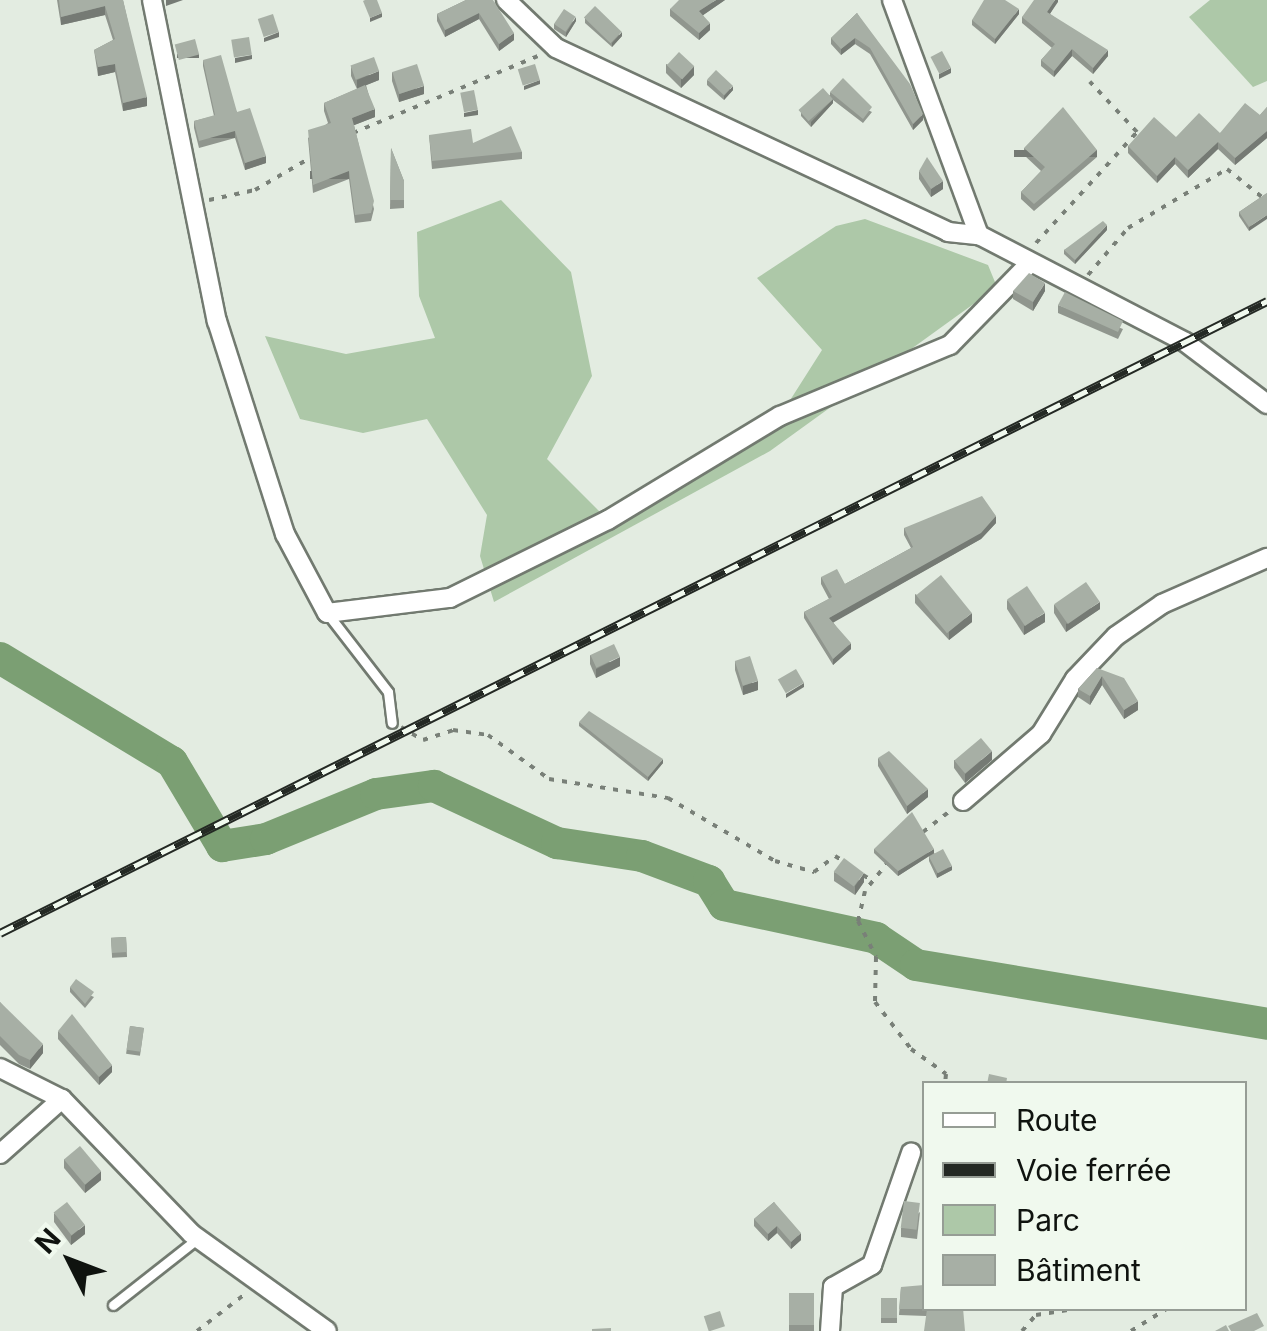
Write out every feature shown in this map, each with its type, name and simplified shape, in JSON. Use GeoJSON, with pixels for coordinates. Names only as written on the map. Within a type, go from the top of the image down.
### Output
{"type":"FeatureCollection","features":[{"type":"Feature","properties":{"kind":"street"},"geometry":{"type":"LineString","coordinates":[[152,0],[217,320],[285,534],[327,613],[450,598],[608,520],[780,416],[950,345],[1022,264]]}},
{"type":"Feature","properties":{"kind":"street"},"geometry":{"type":"LineString","coordinates":[[506,0],[556,48],[948,232],[979,234],[1022,264],[1185,342],[1267,404]]}},
{"type":"Feature","properties":{"kind":"street"},"geometry":{"type":"LineString","coordinates":[[892,0],[979,234]]}},
{"type":"Feature","properties":{"kind":"street"},"geometry":{"type":"LineString","coordinates":[[963,801],[1041,734],[1074,679],[1116,636],[1162,604],[1267,558]]}},
{"type":"Feature","properties":{"kind":"street"},"geometry":{"type":"LineString","coordinates":[[0,1068],[62,1099],[198,1238],[327,1331]]}},
{"type":"Feature","properties":{"kind":"street"},"geometry":{"type":"LineString","coordinates":[[0,1154],[62,1099]]}},
{"type":"Feature","properties":{"kind":"street"},"geometry":{"type":"LineString","coordinates":[[830,1331],[833,1287],[872,1265],[887,1200],[912,1153]]}},
{"type":"Feature","properties":{"kind":"lane"},"geometry":{"type":"LineString","coordinates":[[327,613],[388,692],[392,724]]}},
{"type":"Feature","properties":{"kind":"lane"},"geometry":{"type":"LineString","coordinates":[[113,1305],[198,1238]]}},
{"type":"Feature","properties":{"kind":"path"},"geometry":{"type":"LineString","coordinates":[[347,136],[556,48]]}},
{"type":"Feature","properties":{"kind":"path"},"geometry":{"type":"LineString","coordinates":[[1022,264],[1136,132],[1090,82]]}},
{"type":"Feature","properties":{"kind":"path"},"geometry":{"type":"LineString","coordinates":[[192,204],[255,190],[316,154]]}},
{"type":"Feature","properties":{"kind":"path"},"geometry":{"type":"LineString","coordinates":[[1078,292],[1128,228],[1227,169],[1266,196]]}},
{"type":"Feature","properties":{"kind":"path"},"geometry":{"type":"LineString","coordinates":[[392,724],[423,740],[453,730],[488,735],[550,780],[668,798],[774,861],[814,872],[835,856],[873,881]]}},
{"type":"Feature","properties":{"kind":"path"},"geometry":{"type":"LineString","coordinates":[[913,840],[963,801]]}},
{"type":"Feature","properties":{"kind":"path"},"geometry":{"type":"LineString","coordinates":[[901,851],[873,881],[858,921],[876,957],[875,1002],[911,1048],[946,1074],[945,1081]]}},
{"type":"Feature","properties":{"kind":"path"},"geometry":{"type":"LineString","coordinates":[[197,1331],[257,1284]]}},
{"type":"Feature","properties":{"kind":"path"},"geometry":{"type":"LineString","coordinates":[[1022,1331],[1036,1315],[1061,1311]]}},
{"type":"Feature","properties":{"kind":"path"},"geometry":{"type":"LineString","coordinates":[[1131,1331],[1163,1311]]}},
{"type":"Feature","properties":{"kind":"green space"},"geometry":{"type":"Polygon","coordinates":[[[1210,0],[1267,0],[1267,81],[1253,87],[1189,17],[1210,0]]]}},
{"type":"Feature","properties":{"kind":"green space"},"geometry":{"type":"Polygon","coordinates":[[[501,200],[571,272],[592,376],[547,459],[608,520],[780,416],[822,350],[757,278],[836,226],[865,219],[988,265],[997,287],[770,451],[494,602],[480,556],[487,515],[427,419],[363,433],[300,419],[265,336],[346,354],[435,338],[419,296],[417,232],[501,200]]]}},
{"type":"Feature","properties":{"kind":"building"},"geometry":{"type":"Polygon","coordinates":[[[59,0],[123,0],[147,97],[123,103],[115,64],[98,67],[94,50],[115,39],[105,6],[61,17],[59,0]]]}},
{"type":"Feature","properties":{"kind":"building"},"geometry":{"type":"Polygon","coordinates":[[[365,0],[377,0],[382,13],[370,18],[365,0]]]}},
{"type":"Feature","properties":{"kind":"building"},"geometry":{"type":"Polygon","coordinates":[[[466,0],[493,0],[514,33],[499,44],[479,13],[445,30],[437,14],[466,0]]]}},
{"type":"Feature","properties":{"kind":"building"},"geometry":{"type":"Polygon","coordinates":[[[679,0],[716,0],[699,11],[710,23],[699,33],[670,9],[679,0]]]}},
{"type":"Feature","properties":{"kind":"building"},"geometry":{"type":"Polygon","coordinates":[[[984,0],[1005,0],[1019,9],[995,39],[972,20],[984,0]]]}},
{"type":"Feature","properties":{"kind":"building"},"geometry":{"type":"Polygon","coordinates":[[[1034,0],[1055,0],[1047,12],[1108,50],[1093,68],[1072,49],[1054,71],[1041,60],[1055,44],[1022,17],[1034,0]]]}},
{"type":"Feature","properties":{"kind":"building"},"geometry":{"type":"Polygon","coordinates":[[[595,6],[622,32],[611,43],[584,18],[595,6]]]}},
{"type":"Feature","properties":{"kind":"building"},"geometry":{"type":"Polygon","coordinates":[[[564,9],[576,17],[566,32],[554,24],[564,9]]]}},
{"type":"Feature","properties":{"kind":"building"},"geometry":{"type":"Polygon","coordinates":[[[857,13],[910,84],[923,114],[913,124],[870,48],[855,38],[841,49],[831,38],[857,13]]]}},
{"type":"Feature","properties":{"kind":"building"},"geometry":{"type":"Polygon","coordinates":[[[273,14],[279,32],[264,37],[258,19],[273,14]]]}},
{"type":"Feature","properties":{"kind":"building"},"geometry":{"type":"Polygon","coordinates":[[[249,37],[252,55],[234,58],[231,40],[249,37]]]}},
{"type":"Feature","properties":{"kind":"building"},"geometry":{"type":"Polygon","coordinates":[[[195,39],[199,54],[179,60],[175,44],[195,39]]]}},
{"type":"Feature","properties":{"kind":"building"},"geometry":{"type":"Polygon","coordinates":[[[942,51],[951,68],[939,74],[931,57],[942,51]]]}},
{"type":"Feature","properties":{"kind":"building"},"geometry":{"type":"Polygon","coordinates":[[[679,52],[694,66],[682,79],[667,65],[679,52]]]}},
{"type":"Feature","properties":{"kind":"building"},"geometry":{"type":"Polygon","coordinates":[[[221,55],[237,112],[250,108],[266,156],[245,163],[235,131],[199,141],[194,121],[215,115],[203,60],[221,55]]]}},
{"type":"Feature","properties":{"kind":"building"},"geometry":{"type":"Polygon","coordinates":[[[374,57],[379,71],[356,80],[351,66],[374,57]]]}},
{"type":"Feature","properties":{"kind":"building"},"geometry":{"type":"Polygon","coordinates":[[[417,64],[424,86],[399,94],[392,72],[417,64]]]}},
{"type":"Feature","properties":{"kind":"building"},"geometry":{"type":"Polygon","coordinates":[[[535,64],[540,80],[523,86],[518,69],[535,64]]]}},
{"type":"Feature","properties":{"kind":"building"},"geometry":{"type":"Polygon","coordinates":[[[716,70],[733,86],[724,95],[707,80],[716,70]]]}},
{"type":"Feature","properties":{"kind":"building"},"geometry":{"type":"Polygon","coordinates":[[[843,78],[872,107],[863,119],[830,92],[843,78]]]}},
{"type":"Feature","properties":{"kind":"building"},"geometry":{"type":"Polygon","coordinates":[[[365,85],[375,109],[352,118],[374,201],[371,213],[355,215],[349,171],[313,185],[308,130],[331,123],[324,103],[365,85]]]}},
{"type":"Feature","properties":{"kind":"building"},"geometry":{"type":"Polygon","coordinates":[[[823,88],[833,99],[809,121],[798,110],[823,88]]]}},
{"type":"Feature","properties":{"kind":"building"},"geometry":{"type":"Polygon","coordinates":[[[474,90],[478,110],[464,112],[460,93],[474,90]]]}},
{"type":"Feature","properties":{"kind":"building"},"geometry":{"type":"Polygon","coordinates":[[[1245,103],[1260,115],[1267,107],[1267,131],[1235,158],[1218,142],[1188,170],[1175,157],[1157,176],[1128,146],[1154,117],[1176,137],[1199,113],[1220,133],[1245,103]]]}},
{"type":"Feature","properties":{"kind":"building"},"geometry":{"type":"Polygon","coordinates":[[[1063,107],[1097,150],[1034,204],[1021,192],[1045,167],[1024,148],[1063,107]]]}},
{"type":"Feature","properties":{"kind":"building"},"geometry":{"type":"Polygon","coordinates":[[[511,126],[522,152],[432,161],[429,135],[471,129],[473,143],[511,126]]]}},
{"type":"Feature","properties":{"kind":"building"},"geometry":{"type":"Polygon","coordinates":[[[391,148],[404,181],[404,200],[390,200],[391,148]]]}},
{"type":"Feature","properties":{"kind":"building"},"geometry":{"type":"Polygon","coordinates":[[[927,157],[943,181],[931,189],[919,171],[927,157]]]}},
{"type":"Feature","properties":{"kind":"building"},"geometry":{"type":"Polygon","coordinates":[[[1267,193],[1267,215],[1249,227],[1239,212],[1267,193]]]}},
{"type":"Feature","properties":{"kind":"building"},"geometry":{"type":"Polygon","coordinates":[[[1103,221],[1107,225],[1075,260],[1064,250],[1103,221]]]}},
{"type":"Feature","properties":{"kind":"building"},"geometry":{"type":"Polygon","coordinates":[[[1029,273],[1045,283],[1033,302],[1013,291],[1029,273]]]}},
{"type":"Feature","properties":{"kind":"building"},"geometry":{"type":"Polygon","coordinates":[[[1065,292],[1123,321],[1118,332],[1058,305],[1065,292]]]}},
{"type":"Feature","properties":{"kind":"building"},"geometry":{"type":"Polygon","coordinates":[[[982,496],[996,516],[981,533],[829,618],[851,643],[833,659],[804,612],[832,597],[821,577],[837,569],[845,584],[913,547],[904,528],[982,496]]]}},
{"type":"Feature","properties":{"kind":"building"},"geometry":{"type":"Polygon","coordinates":[[[941,575],[972,613],[947,633],[916,595],[941,575]]]}},
{"type":"Feature","properties":{"kind":"building"},"geometry":{"type":"Polygon","coordinates":[[[1086,582],[1100,602],[1068,624],[1054,604],[1086,582]]]}},
{"type":"Feature","properties":{"kind":"building"},"geometry":{"type":"Polygon","coordinates":[[[1027,586],[1045,613],[1025,626],[1007,599],[1027,586]]]}},
{"type":"Feature","properties":{"kind":"building"},"geometry":{"type":"Polygon","coordinates":[[[614,644],[620,657],[596,668],[590,655],[614,644]]]}},
{"type":"Feature","properties":{"kind":"building"},"geometry":{"type":"Polygon","coordinates":[[[750,656],[758,681],[743,686],[735,661],[750,656]]]}},
{"type":"Feature","properties":{"kind":"building"},"geometry":{"type":"Polygon","coordinates":[[[1097,668],[1124,678],[1138,701],[1124,710],[1102,676],[1090,696],[1078,689],[1097,668]]]}},
{"type":"Feature","properties":{"kind":"building"},"geometry":{"type":"Polygon","coordinates":[[[796,669],[804,683],[786,693],[778,680],[796,669]]]}},
{"type":"Feature","properties":{"kind":"building"},"geometry":{"type":"Polygon","coordinates":[[[589,711],[663,759],[648,777],[579,722],[589,711]]]}},
{"type":"Feature","properties":{"kind":"building"},"geometry":{"type":"Polygon","coordinates":[[[981,738],[992,751],[965,774],[954,760],[981,738]]]}},
{"type":"Feature","properties":{"kind":"building"},"geometry":{"type":"Polygon","coordinates":[[[889,751],[928,789],[907,806],[878,758],[889,751]]]}},
{"type":"Feature","properties":{"kind":"building"},"geometry":{"type":"Polygon","coordinates":[[[912,812],[934,849],[898,871],[874,849],[912,812]]]}},
{"type":"Feature","properties":{"kind":"building"},"geometry":{"type":"Polygon","coordinates":[[[943,849],[952,866],[938,873],[929,857],[943,849]]]}},
{"type":"Feature","properties":{"kind":"building"},"geometry":{"type":"Polygon","coordinates":[[[844,858],[864,873],[854,887],[834,872],[844,858]]]}},
{"type":"Feature","properties":{"kind":"building"},"geometry":{"type":"Polygon","coordinates":[[[126,937],[127,952],[112,953],[111,938],[126,937]]]}},
{"type":"Feature","properties":{"kind":"building"},"geometry":{"type":"Polygon","coordinates":[[[76,979],[94,992],[85,1004],[70,987],[76,979]]]}},
{"type":"Feature","properties":{"kind":"building"},"geometry":{"type":"Polygon","coordinates":[[[0,1002],[43,1044],[30,1060],[0,1036],[0,1002]]]}},
{"type":"Feature","properties":{"kind":"building"},"geometry":{"type":"Polygon","coordinates":[[[72,1014],[112,1065],[99,1077],[58,1031],[72,1014]]]}},
{"type":"Feature","properties":{"kind":"building"},"geometry":{"type":"Polygon","coordinates":[[[130,1026],[144,1028],[141,1052],[127,1050],[130,1026]]]}},
{"type":"Feature","properties":{"kind":"building"},"geometry":{"type":"Polygon","coordinates":[[[989,1074],[1007,1078],[1006,1081],[988,1081],[989,1074]]]}},
{"type":"Feature","properties":{"kind":"building"},"geometry":{"type":"Polygon","coordinates":[[[80,1146],[101,1171],[85,1185],[64,1159],[80,1146]]]}},
{"type":"Feature","properties":{"kind":"building"},"geometry":{"type":"Polygon","coordinates":[[[904,1201],[920,1203],[917,1230],[901,1228],[904,1201]]]}},
{"type":"Feature","properties":{"kind":"building"},"geometry":{"type":"Polygon","coordinates":[[[67,1202],[85,1225],[71,1235],[54,1212],[67,1202]]]}},
{"type":"Feature","properties":{"kind":"building"},"geometry":{"type":"Polygon","coordinates":[[[774,1202],[801,1233],[791,1242],[777,1226],[768,1234],[754,1219],[774,1202]]]}},
{"type":"Feature","properties":{"kind":"building"},"geometry":{"type":"Polygon","coordinates":[[[922,1285],[922,1309],[899,1309],[901,1287],[922,1285]]]}},
{"type":"Feature","properties":{"kind":"building"},"geometry":{"type":"Polygon","coordinates":[[[789,1293],[814,1293],[814,1325],[789,1325],[789,1293]]]}},
{"type":"Feature","properties":{"kind":"building"},"geometry":{"type":"Polygon","coordinates":[[[881,1298],[897,1298],[897,1318],[881,1318],[881,1298]]]}},
{"type":"Feature","properties":{"kind":"building"},"geometry":{"type":"Polygon","coordinates":[[[720,1311],[725,1326],[709,1331],[704,1316],[720,1311]]]}},
{"type":"Feature","properties":{"kind":"building"},"geometry":{"type":"Polygon","coordinates":[[[927,1311],[963,1311],[965,1331],[924,1331],[927,1311]]]}},
{"type":"Feature","properties":{"kind":"building"},"geometry":{"type":"Polygon","coordinates":[[[1257,1313],[1264,1326],[1254,1331],[1231,1331],[1228,1326],[1257,1313]]]}},
{"type":"Feature","properties":{"kind":"waterway"},"geometry":{"type":"LineString","coordinates":[[0,658],[172,762],[222,846],[266,839],[376,794],[434,786],[557,843],[642,856],[709,881],[724,905],[876,938],[916,965],[1267,1024]]}},
{"type":"Feature","properties":{"kind":"railway"},"geometry":{"type":"LineString","coordinates":[[0,933],[1267,301]]}}]}
